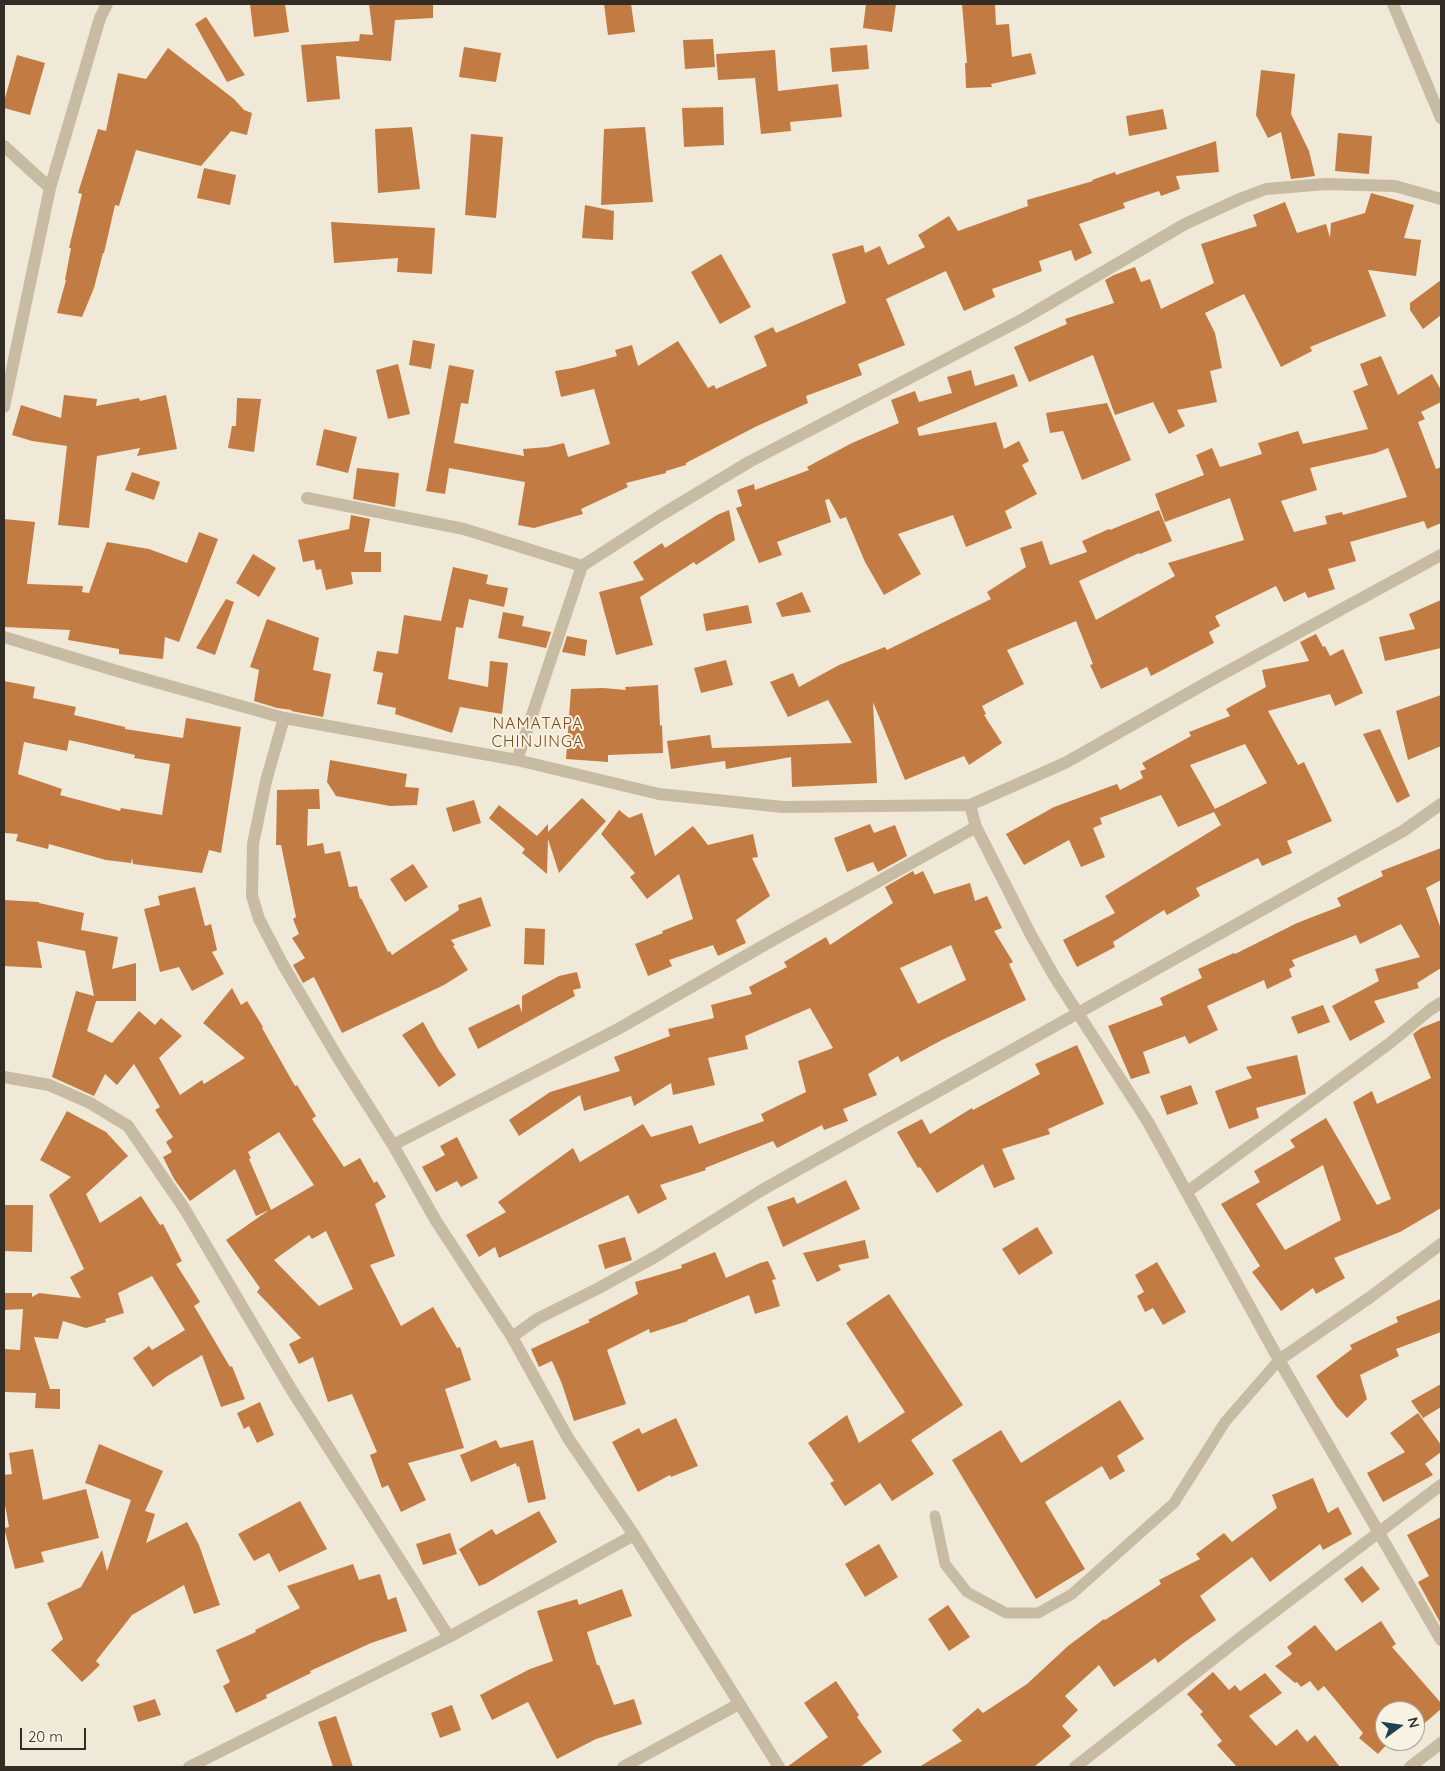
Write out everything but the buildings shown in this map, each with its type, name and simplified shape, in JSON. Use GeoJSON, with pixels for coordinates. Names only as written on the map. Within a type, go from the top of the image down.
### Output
{"type":"FeatureCollection","features":[{"type":"Feature","properties":{"kind":"street"},"geometry":{"type":"LineString","coordinates":[[4,407],[50,188],[100,18],[108,4]]}},
{"type":"Feature","properties":{"kind":"street"},"geometry":{"type":"LineString","coordinates":[[1393,4],[1441,118]]}},
{"type":"Feature","properties":{"kind":"street"},"geometry":{"type":"LineString","coordinates":[[4,146],[50,188]]}},
{"type":"Feature","properties":{"kind":"street"},"geometry":{"type":"LineString","coordinates":[[517,760],[582,566],[661,515],[749,462],[1023,319],[1185,224],[1242,198],[1266,189],[1326,184],[1395,186],[1441,198]]}},
{"type":"Feature","properties":{"kind":"street"},"geometry":{"type":"LineString","coordinates":[[307,498],[464,529],[582,566]]}},
{"type":"Feature","properties":{"kind":"street"},"geometry":{"type":"LineString","coordinates":[[4,637],[284,718],[517,760],[659,794],[783,807],[970,805],[1065,764],[1216,677],[1441,556]]}},
{"type":"Feature","properties":{"kind":"street"},"geometry":{"type":"LineString","coordinates":[[284,718],[266,781],[253,844],[252,896],[260,919],[282,963],[338,1058],[393,1145],[436,1221],[512,1337],[568,1438],[634,1535],[779,1767]]}},
{"type":"Feature","properties":{"kind":"street"},"geometry":{"type":"LineString","coordinates":[[512,1337],[537,1319],[648,1261],[762,1190],[1403,831],[1441,804]]}},
{"type":"Feature","properties":{"kind":"street"},"geometry":{"type":"LineString","coordinates":[[970,805],[976,827],[1031,935],[1078,1013],[1148,1122],[1280,1360],[1441,1640]]}},
{"type":"Feature","properties":{"kind":"street"},"geometry":{"type":"LineString","coordinates":[[393,1145],[618,1029],[976,827]]}},
{"type":"Feature","properties":{"kind":"street"},"geometry":{"type":"LineString","coordinates":[[1188,1192],[1390,1043],[1441,1003]]}},
{"type":"Feature","properties":{"kind":"street"},"geometry":{"type":"LineString","coordinates":[[4,1077],[49,1085],[90,1103],[128,1126],[184,1208],[291,1389],[449,1636]]}},
{"type":"Feature","properties":{"kind":"street"},"geometry":{"type":"LineString","coordinates":[[1280,1360],[1369,1298],[1441,1244]]}},
{"type":"Feature","properties":{"kind":"street"},"geometry":{"type":"LineString","coordinates":[[1075,1767],[1441,1485]]}},
{"type":"Feature","properties":{"kind":"street"},"geometry":{"type":"LineString","coordinates":[[189,1767],[449,1636],[634,1535]]}},
{"type":"Feature","properties":{"kind":"street"},"geometry":{"type":"LineString","coordinates":[[623,1767],[740,1704]]}},
{"type":"Feature","properties":{"kind":"street"},"geometry":{"type":"LineString","coordinates":[[1410,1767],[1441,1743]]}},
{"type":"Feature","properties":{"kind":"lane"},"geometry":{"type":"LineString","coordinates":[[935,1516],[945,1564],[967,1592],[1006,1614],[1038,1613],[1072,1594],[1174,1503],[1225,1422],[1280,1360]]}},
{"type":"Feature","properties":{"kind":"district","name":"NAMATAPA CHINJINGA"},"geometry":{"type":"Point","coordinates":[538,733]}}]}
